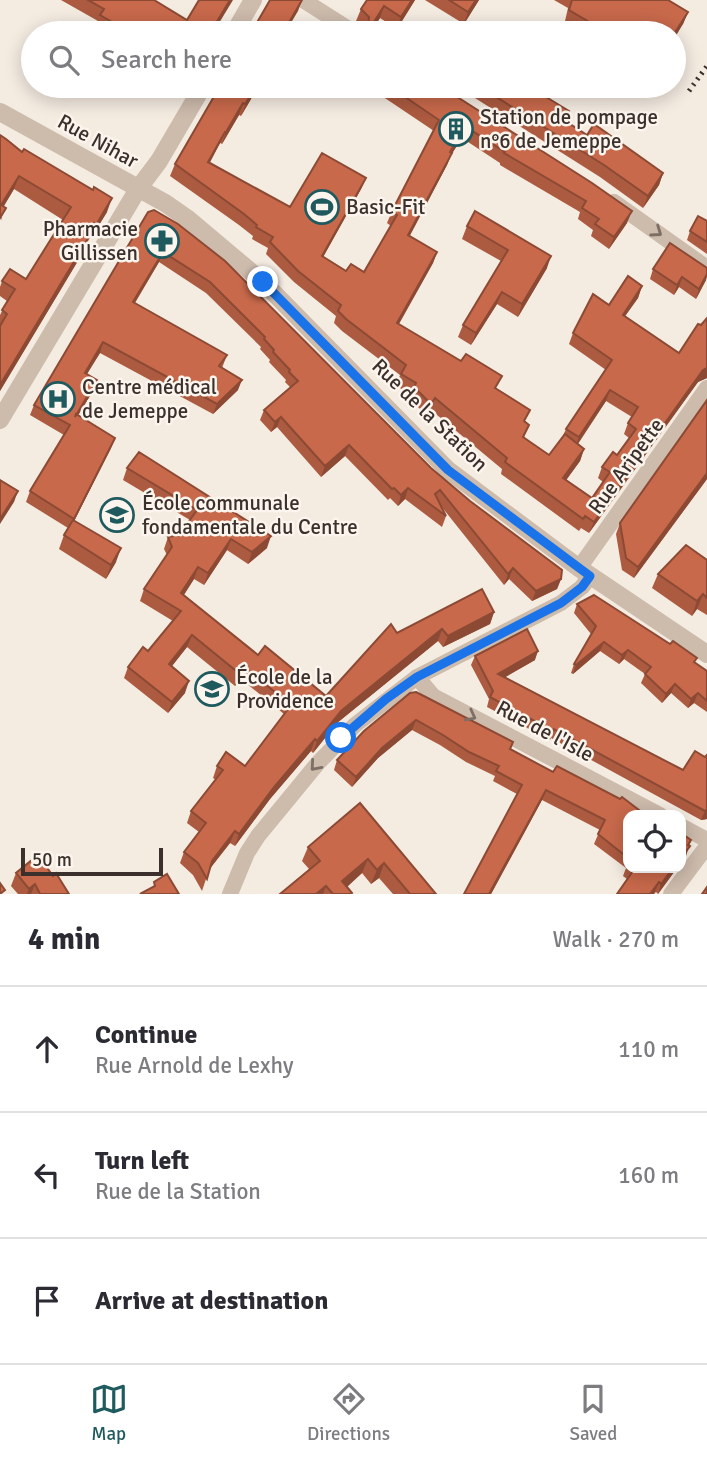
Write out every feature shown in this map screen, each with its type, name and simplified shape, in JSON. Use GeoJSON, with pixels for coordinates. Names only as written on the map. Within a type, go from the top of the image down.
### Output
{"type":"FeatureCollection","features":[{"type":"Feature","properties":{"kind":"street"},"geometry":{"type":"LineString","coordinates":[[240,21],[253,0]]}},
{"type":"Feature","properties":{"kind":"street"},"geometry":{"type":"LineString","coordinates":[[303,0],[336,21]]}},
{"type":"Feature","properties":{"kind":"street"},"geometry":{"type":"LineString","coordinates":[[0,420],[138,189],[159,161],[196,98]]}},
{"type":"Feature","properties":{"kind":"street","name":"Rue Nihar"},"geometry":{"type":"LineString","coordinates":[[0,112],[138,189]]}},
{"type":"Feature","properties":{"kind":"street","name":"Rue de la Station"},"geometry":{"type":"LineString","coordinates":[[138,189],[188,219],[263,282],[448,470],[585,572],[707,654]]}},
{"type":"Feature","properties":{"kind":"street"},"geometry":{"type":"LineString","coordinates":[[605,195],[707,268]]}},
{"type":"Feature","properties":{"kind":"street","name":"Rue Aripette"},"geometry":{"type":"LineString","coordinates":[[230,894],[247,853],[258,836],[318,763],[355,725],[417,677],[561,603],[582,587],[585,572],[707,388]]}},
{"type":"Feature","properties":{"kind":"street","name":"Rue de l'Isle"},"geometry":{"type":"LineString","coordinates":[[417,677],[433,696],[650,810]]}},
{"type":"Feature","properties":{"kind":"street"},"geometry":{"type":"LineString","coordinates":[[686,829],[707,840]]}},
{"type":"Feature","properties":{"kind":"street"},"geometry":{"type":"LineString","coordinates":[[671,894],[707,846]]}},
{"type":"Feature","properties":{"kind":"building"},"geometry":{"type":"Polygon","coordinates":[[[88,0],[154,0],[187,20],[199,0],[230,0],[217,21],[110,21],[100,15],[104,9],[88,0]]]}},
{"type":"Feature","properties":{"kind":"building"},"geometry":{"type":"Polygon","coordinates":[[[270,0],[302,0],[290,21],[258,21],[270,0]]]}},
{"type":"Feature","properties":{"kind":"building"},"geometry":{"type":"Polygon","coordinates":[[[367,0],[412,0],[401,17],[384,6],[375,21],[369,21],[369,17],[361,9],[367,0]]]}},
{"type":"Feature","properties":{"kind":"building"},"geometry":{"type":"Polygon","coordinates":[[[449,0],[476,0],[468,12],[449,0]]]}},
{"type":"Feature","properties":{"kind":"building"},"geometry":{"type":"Polygon","coordinates":[[[572,0],[668,0],[688,12],[682,21],[588,21],[569,10],[572,0]]]}},
{"type":"Feature","properties":{"kind":"building"},"geometry":{"type":"Polygon","coordinates":[[[213,98],[249,98],[243,103],[208,162],[290,207],[322,153],[366,178],[322,256],[346,271],[351,264],[364,272],[397,215],[392,211],[439,120],[407,98],[459,98],[632,211],[614,237],[595,224],[599,219],[582,208],[586,201],[504,153],[466,127],[450,152],[452,153],[408,235],[437,252],[397,323],[461,361],[466,354],[502,376],[495,388],[530,410],[524,421],[529,425],[523,437],[549,455],[565,434],[584,449],[563,478],[592,498],[610,472],[602,467],[613,452],[617,455],[636,429],[628,423],[638,407],[610,390],[579,437],[566,429],[612,360],[573,333],[593,294],[609,305],[628,276],[642,286],[623,315],[679,353],[698,324],[701,325],[707,318],[707,368],[594,522],[585,516],[583,519],[505,462],[507,458],[435,398],[431,404],[414,387],[416,383],[401,374],[406,365],[346,319],[338,311],[341,305],[298,271],[270,242],[273,237],[256,227],[244,214],[175,164],[213,98]]]}},
{"type":"Feature","properties":{"kind":"building"},"geometry":{"type":"Polygon","coordinates":[[[498,98],[548,98],[569,111],[564,120],[587,135],[594,124],[663,173],[648,196],[498,98]]]}},
{"type":"Feature","properties":{"kind":"building"},"geometry":{"type":"Polygon","coordinates":[[[0,135],[22,152],[24,149],[93,190],[94,187],[112,198],[96,225],[94,223],[87,240],[0,385],[0,326],[7,314],[2,310],[15,289],[2,281],[10,269],[26,279],[71,207],[19,176],[1,205],[6,208],[0,218],[0,135]]]}},
{"type":"Feature","properties":{"kind":"building"},"geometry":{"type":"Polygon","coordinates":[[[154,210],[178,224],[225,261],[431,468],[562,570],[561,579],[536,591],[513,568],[508,574],[440,490],[435,494],[446,516],[408,488],[401,495],[392,489],[349,445],[325,466],[281,417],[275,422],[264,410],[298,381],[290,370],[273,352],[265,337],[210,282],[163,252],[133,302],[227,355],[219,366],[242,380],[217,404],[103,342],[85,373],[97,380],[77,414],[115,438],[74,519],[30,491],[70,425],[34,405],[148,212],[154,210]]]}},
{"type":"Feature","properties":{"kind":"building"},"geometry":{"type":"Polygon","coordinates":[[[475,211],[551,256],[522,304],[502,292],[476,333],[463,325],[508,250],[467,226],[475,211]]]}},
{"type":"Feature","properties":{"kind":"building"},"geometry":{"type":"Polygon","coordinates":[[[698,216],[707,221],[707,242],[690,231],[698,216]]]}},
{"type":"Feature","properties":{"kind":"building"},"geometry":{"type":"Polygon","coordinates":[[[670,243],[707,268],[707,274],[699,289],[682,277],[677,285],[653,269],[670,243]]]}},
{"type":"Feature","properties":{"kind":"building"},"geometry":{"type":"Polygon","coordinates":[[[707,400],[707,473],[638,567],[626,558],[620,523],[707,400]]]}},
{"type":"Feature","properties":{"kind":"building"},"geometry":{"type":"Polygon","coordinates":[[[139,452],[271,536],[252,552],[231,539],[208,573],[198,567],[181,593],[258,655],[265,646],[326,696],[391,624],[397,633],[482,589],[494,612],[448,636],[442,629],[341,711],[274,787],[239,834],[235,831],[212,861],[207,879],[198,863],[184,852],[206,823],[191,811],[223,770],[217,766],[226,752],[245,766],[291,705],[245,668],[240,674],[192,635],[169,664],[189,681],[172,702],[128,667],[143,647],[148,651],[181,611],[144,589],[172,547],[168,537],[179,535],[197,510],[127,468],[139,452]]]}},
{"type":"Feature","properties":{"kind":"building"},"geometry":{"type":"Polygon","coordinates":[[[0,480],[18,491],[0,519],[0,480]]]}},
{"type":"Feature","properties":{"kind":"building"},"geometry":{"type":"Polygon","coordinates":[[[73,520],[121,548],[111,565],[64,535],[73,520]]]}},
{"type":"Feature","properties":{"kind":"building"},"geometry":{"type":"Polygon","coordinates":[[[686,545],[707,560],[707,598],[703,594],[697,601],[658,574],[686,545]]]}},
{"type":"Feature","properties":{"kind":"building"},"geometry":{"type":"Polygon","coordinates":[[[594,595],[670,644],[673,641],[697,658],[694,662],[707,671],[707,701],[698,693],[691,699],[675,684],[666,694],[645,674],[651,667],[628,650],[622,655],[604,642],[574,664],[596,626],[577,604],[594,595]]]}},
{"type":"Feature","properties":{"kind":"building"},"geometry":{"type":"Polygon","coordinates":[[[527,629],[538,651],[498,674],[683,770],[695,751],[705,757],[707,755],[707,810],[490,697],[493,691],[475,656],[527,629]]]}},
{"type":"Feature","properties":{"kind":"building"},"geometry":{"type":"Polygon","coordinates":[[[416,692],[513,742],[510,749],[553,772],[557,766],[620,799],[622,797],[639,810],[623,810],[623,854],[598,834],[605,820],[546,790],[489,894],[464,894],[522,785],[496,771],[499,766],[469,752],[416,720],[382,748],[356,777],[337,760],[364,731],[410,693],[416,692]]]}},
{"type":"Feature","properties":{"kind":"building"},"geometry":{"type":"Polygon","coordinates":[[[360,803],[436,894],[410,894],[384,863],[377,870],[368,859],[342,881],[351,894],[333,894],[326,886],[316,894],[280,894],[320,861],[308,847],[360,803]]]}},
{"type":"Feature","properties":{"kind":"building"},"geometry":{"type":"Polygon","coordinates":[[[686,836],[691,840],[688,845],[690,846],[686,851],[686,836]]]}},
{"type":"Feature","properties":{"kind":"building"},"geometry":{"type":"Polygon","coordinates":[[[38,855],[53,876],[56,873],[69,894],[40,894],[35,884],[29,889],[16,873],[38,855]]]}},
{"type":"Feature","properties":{"kind":"building"},"geometry":{"type":"Polygon","coordinates":[[[632,873],[669,873],[650,894],[617,894],[632,873]]]}},
{"type":"Feature","properties":{"kind":"building"},"geometry":{"type":"Polygon","coordinates":[[[167,874],[179,894],[140,894],[155,886],[154,882],[167,874]]]}},
{"type":"Feature","properties":{"kind":"railway"},"geometry":{"type":"LineString","coordinates":[[689,91],[707,66]]}},
{"type":"Feature","properties":{"kind":"place","name":"Station de pompage n°6 de Jemeppe"},"geometry":{"type":"Point","coordinates":[456,129]}},
{"type":"Feature","properties":{"kind":"place","name":"Basic-Fit"},"geometry":{"type":"Point","coordinates":[322,207]}},
{"type":"Feature","properties":{"kind":"place","name":"Pharmacie Gillissen"},"geometry":{"type":"Point","coordinates":[162,241]}},
{"type":"Feature","properties":{"kind":"place","name":"Centre médical de Jemeppe"},"geometry":{"type":"Point","coordinates":[58,399]}},
{"type":"Feature","properties":{"kind":"place","name":"École communale fondamentale du Centre"},"geometry":{"type":"Point","coordinates":[117,515]}},
{"type":"Feature","properties":{"kind":"place","name":"École de la Providence"},"geometry":{"type":"Point","coordinates":[212,689]}},
{"type":"Feature","properties":{"kind":"route"},"geometry":{"type":"LineString","coordinates":[[263,282],[448,470],[590,576],[582,587],[561,603],[417,677],[386,699],[341,738]]}}]}
